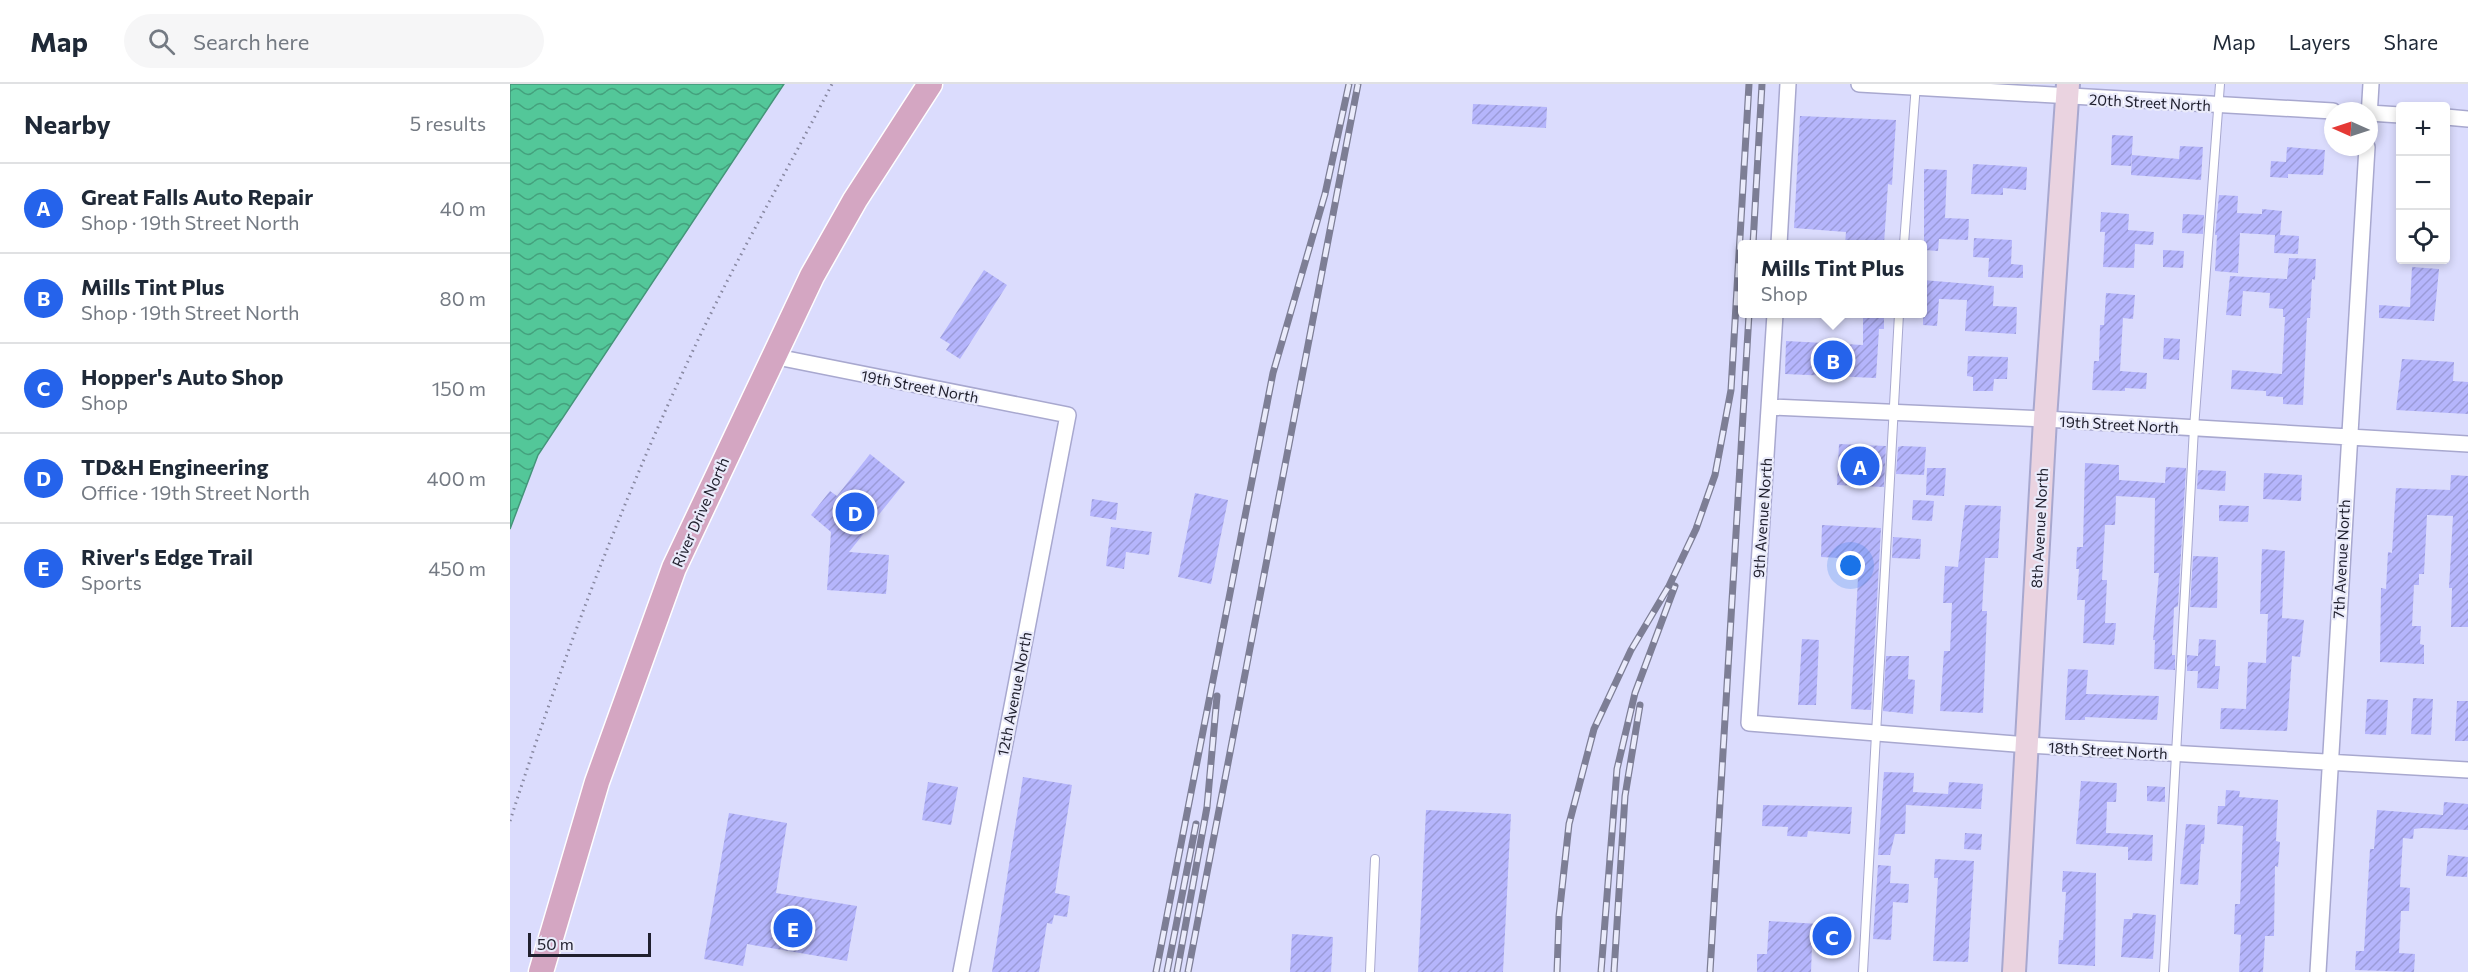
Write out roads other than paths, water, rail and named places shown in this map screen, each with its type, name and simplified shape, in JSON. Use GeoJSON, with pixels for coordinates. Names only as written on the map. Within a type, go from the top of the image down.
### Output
{"type":"FeatureCollection","features":[{"type":"Feature","properties":{"kind":"main road","name":"River Drive North"},"geometry":{"type":"LineString","coordinates":[[541,972],[597,782],[674,568],[772,356],[812,276],[855,200],[930,84]]}},
{"type":"Feature","properties":{"kind":"street"},"geometry":{"type":"LineString","coordinates":[[1779,240],[1788,84]]}},
{"type":"Feature","properties":{"kind":"street","name":"20th Street North"},"geometry":{"type":"LineString","coordinates":[[1859,84],[2068,91],[2219,105],[2324,111]]}},
{"type":"Feature","properties":{"kind":"street"},"geometry":{"type":"LineString","coordinates":[[2370,102],[2371,84]]}},
{"type":"Feature","properties":{"kind":"street","name":"8th Avenue North"},"geometry":{"type":"LineString","coordinates":[[2014,972],[2044,419],[2068,91]]}},
{"type":"Feature","properties":{"kind":"street"},"geometry":{"type":"LineString","coordinates":[[2378,114],[2396,115]]}},
{"type":"Feature","properties":{"kind":"street"},"geometry":{"type":"LineString","coordinates":[[2450,117],[2468,119]]}},
{"type":"Feature","properties":{"kind":"street","name":"7th Avenue North"},"geometry":{"type":"LineString","coordinates":[[2318,972],[2328,763],[2366,156]]}},
{"type":"Feature","properties":{"kind":"street","name":"9th Avenue North"},"geometry":{"type":"LineString","coordinates":[[1749,723],[1775,318]]}},
{"type":"Feature","properties":{"kind":"street","name":"19th Street North"},"geometry":{"type":"LineString","coordinates":[[772,356],[1068,415]]}},
{"type":"Feature","properties":{"kind":"street","name":"19th Street North"},"geometry":{"type":"LineString","coordinates":[[1770,407],[2044,419],[2468,444]]}},
{"type":"Feature","properties":{"kind":"street","name":"12th Avenue North"},"geometry":{"type":"LineString","coordinates":[[961,972],[1068,415]]}},
{"type":"Feature","properties":{"kind":"street","name":"18th Street North"},"geometry":{"type":"LineString","coordinates":[[1749,723],[2028,745],[2468,770]]}},
{"type":"Feature","properties":{"kind":"lane"},"geometry":{"type":"LineString","coordinates":[[2164,972],[2194,428],[2220,84]]}},
{"type":"Feature","properties":{"kind":"lane"},"geometry":{"type":"LineString","coordinates":[[1904,240],[1916,85]]}},
{"type":"Feature","properties":{"kind":"lane"},"geometry":{"type":"LineString","coordinates":[[1863,972],[1899,318]]}},
{"type":"Feature","properties":{"kind":"lane"},"geometry":{"type":"LineString","coordinates":[[1370,972],[1375,859]]}},
{"type":"Feature","properties":{"kind":"water"},"geometry":{"type":"Polygon","coordinates":[[[510,84],[784,84],[538,455],[510,529],[510,84]]]}},
{"type":"Feature","properties":{"kind":"railway"},"geometry":{"type":"LineString","coordinates":[[1156,972],[1273,373],[1325,194],[1349,84]]}},
{"type":"Feature","properties":{"kind":"railway"},"geometry":{"type":"LineString","coordinates":[[1188,972],[1358,84]]}},
{"type":"Feature","properties":{"kind":"railway"},"geometry":{"type":"LineString","coordinates":[[1740,240],[1749,84]]}},
{"type":"Feature","properties":{"kind":"railway"},"geometry":{"type":"LineString","coordinates":[[1753,240],[1762,84]]}},
{"type":"Feature","properties":{"kind":"railway"},"geometry":{"type":"LineString","coordinates":[[1557,972],[1559,916],[1569,824],[1594,729],[1631,650],[1669,586],[1696,529],[1715,475],[1731,390],[1738,271]]}},
{"type":"Feature","properties":{"kind":"railway"},"geometry":{"type":"LineString","coordinates":[[1710,972],[1749,318]]}},
{"type":"Feature","properties":{"kind":"railway"},"geometry":{"type":"LineString","coordinates":[[1601,972],[1617,769],[1635,693],[1675,586]]}},
{"type":"Feature","properties":{"kind":"railway"},"geometry":{"type":"LineString","coordinates":[[1177,972],[1207,807],[1217,696]]}},
{"type":"Feature","properties":{"kind":"railway"},"geometry":{"type":"LineString","coordinates":[[1614,972],[1625,796],[1640,705]]}},
{"type":"Feature","properties":{"kind":"railway"},"geometry":{"type":"LineString","coordinates":[[1167,972],[1196,824]]}},
{"type":"Feature","properties":{"kind":"place","name":"Mills Tint Plus"},"geometry":{"type":"Point","coordinates":[1833,360]}},
{"type":"Feature","properties":{"kind":"place","name":"Great Falls Auto Repair"},"geometry":{"type":"Point","coordinates":[1860,466]}},
{"type":"Feature","properties":{"kind":"place","name":"TD&H Engineering"},"geometry":{"type":"Point","coordinates":[855,512]}},
{"type":"Feature","properties":{"kind":"place","name":"River's Edge Trail"},"geometry":{"type":"Point","coordinates":[793,928]}},
{"type":"Feature","properties":{"kind":"place","name":"Hopper's Auto Shop"},"geometry":{"type":"Point","coordinates":[1832,936]}}]}
